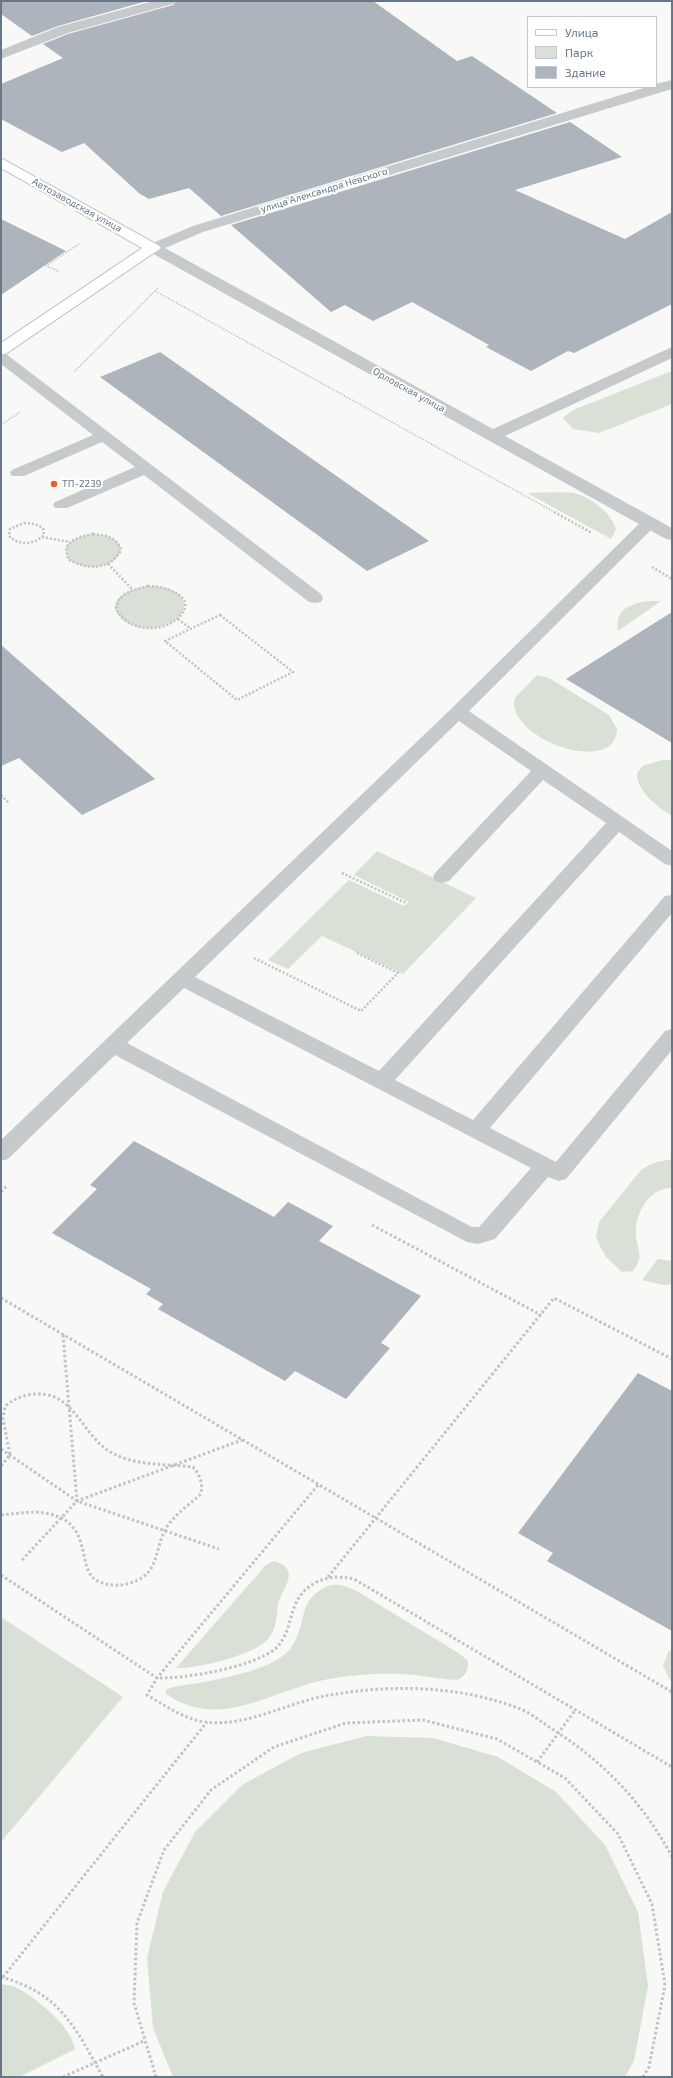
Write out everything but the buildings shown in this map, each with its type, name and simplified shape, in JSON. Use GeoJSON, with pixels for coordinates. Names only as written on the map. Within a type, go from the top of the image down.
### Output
{"type":"FeatureCollection","features":[{"type":"Feature","properties":{"kind":"street"},"geometry":{"type":"LineString","coordinates":[[1,55],[63,30],[168,1]]}},
{"type":"Feature","properties":{"kind":"street","name":"улица Александра Невского"},"geometry":{"type":"LineString","coordinates":[[1,350],[153,248],[211,224],[672,84]]}},
{"type":"Feature","properties":{"kind":"street","name":"Автозаводская улица"},"geometry":{"type":"LineString","coordinates":[[1,162],[153,248]]}},
{"type":"Feature","properties":{"kind":"street","name":"Орловская улица"},"geometry":{"type":"LineString","coordinates":[[153,248],[672,535]]}},
{"type":"Feature","properties":{"kind":"street"},"geometry":{"type":"LineString","coordinates":[[492,436],[672,352]]}},
{"type":"Feature","properties":{"kind":"lane"},"geometry":{"type":"LineString","coordinates":[[1,357],[315,598]]}},
{"type":"Feature","properties":{"kind":"lane"},"geometry":{"type":"LineString","coordinates":[[18,472],[104,436]]}},
{"type":"Feature","properties":{"kind":"lane"},"geometry":{"type":"LineString","coordinates":[[61,504],[146,468]]}},
{"type":"Feature","properties":{"kind":"lane"},"geometry":{"type":"LineString","coordinates":[[1,1153],[458,712],[650,522]]}},
{"type":"Feature","properties":{"kind":"lane"},"geometry":{"type":"LineString","coordinates":[[458,712],[672,860]]}},
{"type":"Feature","properties":{"kind":"lane"},"geometry":{"type":"LineString","coordinates":[[442,877],[542,770]]}},
{"type":"Feature","properties":{"kind":"lane"},"geometry":{"type":"LineString","coordinates":[[381,1082],[618,822]]}},
{"type":"Feature","properties":{"kind":"lane"},"geometry":{"type":"LineString","coordinates":[[476,1130],[672,901]]}},
{"type":"Feature","properties":{"kind":"lane"},"geometry":{"type":"LineString","coordinates":[[182,979],[560,1173],[672,1036]]}},
{"type":"Feature","properties":{"kind":"lane"},"geometry":{"type":"LineString","coordinates":[[113,1045],[467,1234],[478,1236],[487,1233],[545,1166]]}},
{"type":"Feature","properties":{"kind":"path"},"geometry":{"type":"LineString","coordinates":[[84,241],[46,266],[141,304]]}},
{"type":"Feature","properties":{"kind":"path"},"geometry":{"type":"LineString","coordinates":[[1,426],[66,380],[141,304],[171,276],[188,268]]}},
{"type":"Feature","properties":{"kind":"path"},"geometry":{"type":"LineString","coordinates":[[155,291],[622,550]]}},
{"type":"Feature","properties":{"kind":"path"},"geometry":{"type":"LineString","coordinates":[[42,536],[44,531],[43,528],[30,523],[14,526],[9,533],[12,539],[21,543],[33,542],[42,536],[70,542]]}},
{"type":"Feature","properties":{"kind":"path"},"geometry":{"type":"LineString","coordinates":[[93,534],[106,536],[116,540],[120,545],[120,555],[108,564],[90,567],[74,563],[68,559],[66,548],[70,542],[84,536],[93,534]]}},
{"type":"Feature","properties":{"kind":"path"},"geometry":{"type":"LineString","coordinates":[[108,564],[132,589]]}},
{"type":"Feature","properties":{"kind":"path"},"geometry":{"type":"LineString","coordinates":[[148,586],[160,586],[178,593],[183,599],[185,606],[183,613],[178,619],[158,627],[135,626],[125,623],[118,617],[115,610],[116,604],[120,597],[132,589],[148,586]]}},
{"type":"Feature","properties":{"kind":"path"},"geometry":{"type":"LineString","coordinates":[[220,615],[293,672],[237,700],[165,642],[191,629],[220,615]]}},
{"type":"Feature","properties":{"kind":"path"},"geometry":{"type":"LineString","coordinates":[[178,619],[191,629]]}},
{"type":"Feature","properties":{"kind":"path"},"geometry":{"type":"LineString","coordinates":[[1,795],[8,802]]}},
{"type":"Feature","properties":{"kind":"path"},"geometry":{"type":"LineString","coordinates":[[341,872],[406,903]]}},
{"type":"Feature","properties":{"kind":"path"},"geometry":{"type":"LineString","coordinates":[[252,958],[361,1012],[398,973],[355,952]]}},
{"type":"Feature","properties":{"kind":"path"},"geometry":{"type":"LineString","coordinates":[[1,1298],[672,1692]]}},
{"type":"Feature","properties":{"kind":"path"},"geometry":{"type":"LineString","coordinates":[[327,1577],[376,1519],[554,1298],[672,1359]]}},
{"type":"Feature","properties":{"kind":"path"},"geometry":{"type":"LineString","coordinates":[[63,1335],[78,1501]]}},
{"type":"Feature","properties":{"kind":"path"},"geometry":{"type":"LineString","coordinates":[[1,1515],[45,1512],[62,1518],[76,1529],[88,1574],[96,1582],[106,1585],[124,1585],[142,1579],[150,1571],[158,1559],[164,1531],[174,1517],[202,1494],[203,1484],[198,1471],[193,1467],[134,1460],[114,1454],[100,1447],[69,1405],[54,1396],[41,1393],[17,1396],[5,1406],[3,1419],[10,1455]]}},
{"type":"Feature","properties":{"kind":"path"},"geometry":{"type":"LineString","coordinates":[[22,1560],[78,1501],[242,1440]]}},
{"type":"Feature","properties":{"kind":"path"},"geometry":{"type":"LineString","coordinates":[[1,1449],[78,1501],[219,1549]]}},
{"type":"Feature","properties":{"kind":"path"},"geometry":{"type":"LineString","coordinates":[[1,1466],[10,1455]]}},
{"type":"Feature","properties":{"kind":"path"},"geometry":{"type":"LineString","coordinates":[[318,1485],[157,1678],[147,1695],[178,1713],[207,1722],[232,1721],[324,1696],[365,1690],[418,1688],[475,1694],[520,1708],[560,1732],[617,1779],[653,1823],[672,1857]]}},
{"type":"Feature","properties":{"kind":"path"},"geometry":{"type":"LineString","coordinates":[[1,1575],[157,1678],[167,1679],[184,1677],[260,1658],[275,1648],[285,1633],[298,1595],[308,1585],[327,1577],[342,1576],[359,1581],[672,1767]]}},
{"type":"Feature","properties":{"kind":"path"},"geometry":{"type":"LineString","coordinates":[[537,1762],[576,1709]]}},
{"type":"Feature","properties":{"kind":"path"},"geometry":{"type":"LineString","coordinates":[[156,2077],[144,2041],[134,2003],[137,1923],[164,1850],[211,1790],[274,1747],[346,1723],[423,1720],[497,1739],[537,1762],[564,1778],[618,1834],[652,1904],[665,1985],[649,2067],[643,2077]]}},
{"type":"Feature","properties":{"kind":"path"},"geometry":{"type":"LineString","coordinates":[[104,2077],[70,2023],[47,1997],[18,1982],[2,1977],[207,1722]]}},
{"type":"Feature","properties":{"kind":"path"},"geometry":{"type":"LineString","coordinates":[[63,2077],[144,2041]]}},
{"type":"Feature","properties":{"kind":"green space"},"geometry":{"type":"Polygon","coordinates":[[[672,371],[672,404],[599,433],[573,429],[563,418],[573,410],[672,371]]]}},
{"type":"Feature","properties":{"kind":"green space"},"geometry":{"type":"Polygon","coordinates":[[[553,492],[583,496],[601,507],[606,512],[614,523],[616,529],[611,539],[527,493],[553,492]]]}},
{"type":"Feature","properties":{"kind":"green space"},"geometry":{"type":"Polygon","coordinates":[[[93,534],[107,536],[114,539],[120,546],[121,550],[117,557],[112,562],[98,567],[82,566],[68,559],[66,548],[71,542],[78,538],[93,534]]]}},
{"type":"Feature","properties":{"kind":"green space"},"geometry":{"type":"Polygon","coordinates":[[[148,586],[167,588],[176,592],[180,596],[183,600],[184,609],[178,618],[172,622],[156,627],[141,627],[128,623],[119,616],[115,608],[118,599],[128,591],[148,586]]]}},
{"type":"Feature","properties":{"kind":"green space"},"geometry":{"type":"Polygon","coordinates":[[[647,601],[661,601],[618,631],[619,618],[624,609],[634,604],[647,601]]]}},
{"type":"Feature","properties":{"kind":"green space"},"geometry":{"type":"Polygon","coordinates":[[[537,675],[549,678],[609,715],[617,729],[612,743],[599,750],[581,751],[562,747],[542,738],[526,727],[516,713],[515,698],[537,675]]]}},
{"type":"Feature","properties":{"kind":"green space"},"geometry":{"type":"Polygon","coordinates":[[[662,760],[672,760],[672,816],[649,798],[640,786],[638,780],[637,773],[643,766],[662,760]]]}},
{"type":"Feature","properties":{"kind":"green space"},"geometry":{"type":"Polygon","coordinates":[[[377,851],[476,898],[403,974],[322,936],[288,969],[268,960],[349,880],[404,906],[409,902],[354,875],[377,851]]]}},
{"type":"Feature","properties":{"kind":"green space"},"geometry":{"type":"Polygon","coordinates":[[[672,1159],[672,1188],[656,1192],[650,1197],[640,1211],[636,1227],[639,1261],[633,1271],[622,1272],[606,1257],[600,1246],[596,1237],[599,1222],[641,1170],[653,1163],[672,1159]]]}},
{"type":"Feature","properties":{"kind":"green space"},"geometry":{"type":"Polygon","coordinates":[[[658,1259],[672,1261],[672,1284],[663,1285],[642,1280],[658,1259]]]}},
{"type":"Feature","properties":{"kind":"green space"},"geometry":{"type":"Polygon","coordinates":[[[274,1561],[283,1565],[289,1574],[286,1587],[278,1605],[273,1632],[267,1640],[260,1646],[238,1656],[210,1664],[176,1668],[266,1565],[274,1561]]]}},
{"type":"Feature","properties":{"kind":"green space"},"geometry":{"type":"Polygon","coordinates":[[[331,1585],[341,1585],[355,1590],[460,1654],[468,1661],[466,1673],[463,1677],[457,1680],[390,1674],[329,1679],[227,1709],[207,1709],[186,1705],[166,1694],[166,1690],[170,1688],[248,1672],[273,1662],[283,1656],[296,1640],[307,1604],[320,1590],[331,1585]]]}},
{"type":"Feature","properties":{"kind":"green space"},"geometry":{"type":"Polygon","coordinates":[[[1,1617],[123,1697],[1,1842],[1,1617]]]}},
{"type":"Feature","properties":{"kind":"green space"},"geometry":{"type":"Polygon","coordinates":[[[669,1650],[672,1652],[672,1684],[663,1666],[669,1650]]]}},
{"type":"Feature","properties":{"kind":"green space"},"geometry":{"type":"Polygon","coordinates":[[[366,1736],[433,1738],[498,1757],[556,1792],[605,1845],[638,1912],[648,1986],[634,2061],[625,2077],[173,2077],[153,2028],[147,1958],[163,1892],[195,1832],[242,1785],[301,1753],[366,1736]]]}},
{"type":"Feature","properties":{"kind":"green space"},"geometry":{"type":"Polygon","coordinates":[[[1,1984],[17,1988],[53,2014],[68,2032],[75,2049],[19,2077],[1,2076],[1,1984]]]}},
{"type":"Feature","properties":{"kind":"place","name":"ТП-2239"},"geometry":{"type":"Point","coordinates":[54,484]}}]}
